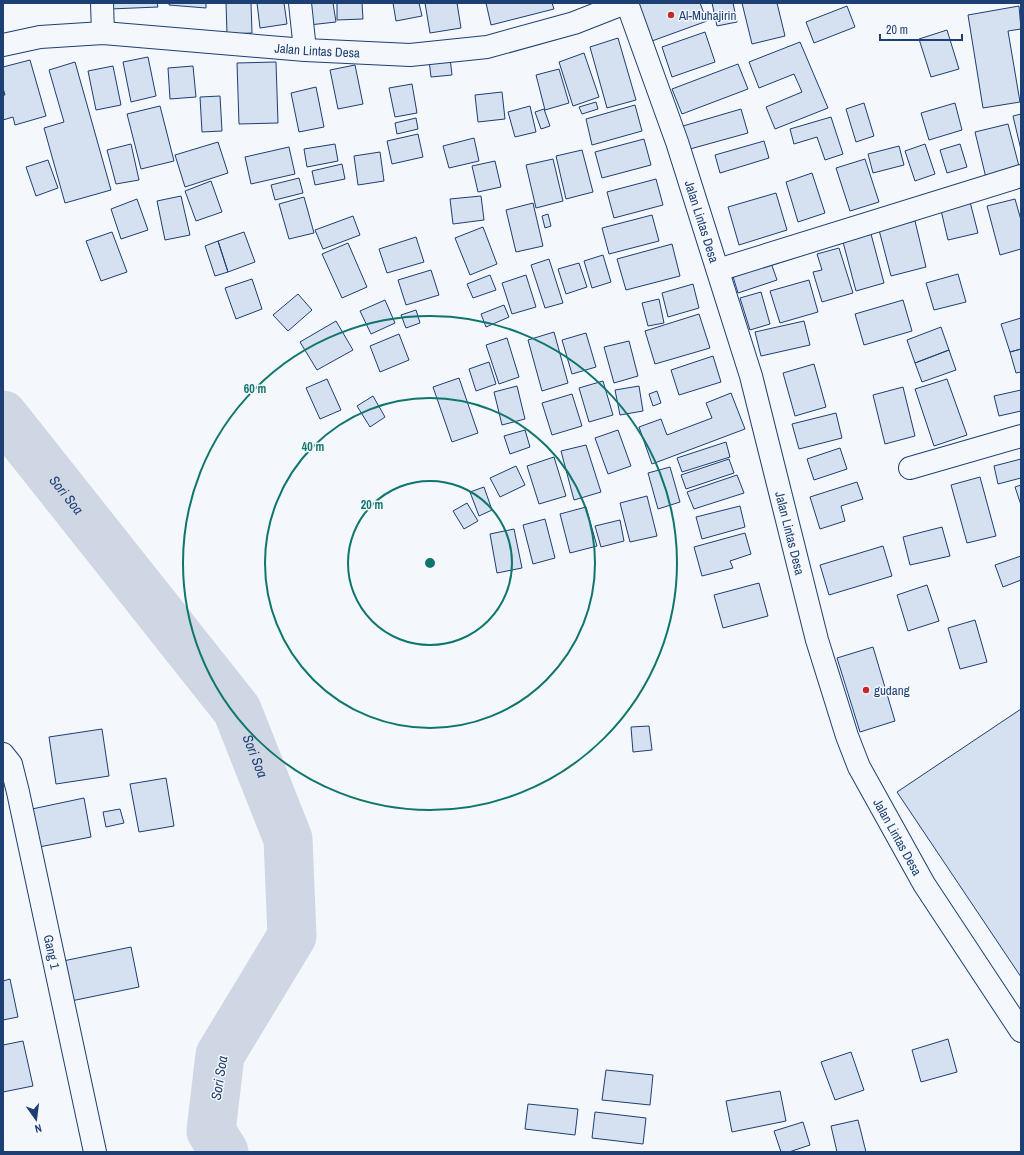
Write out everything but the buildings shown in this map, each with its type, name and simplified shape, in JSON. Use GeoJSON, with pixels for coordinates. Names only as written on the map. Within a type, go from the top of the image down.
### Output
{"type":"FeatureCollection","features":[{"type":"Feature","properties":{"kind":"street"},"geometry":{"type":"LineString","coordinates":[[102,3],[104,34]]}},
{"type":"Feature","properties":{"kind":"street"},"geometry":{"type":"LineString","coordinates":[[300,3],[305,50]]}},
{"type":"Feature","properties":{"kind":"street","name":"Jalan Lintas Desa"},"geometry":{"type":"LineString","coordinates":[[3,45],[40,38],[104,34],[305,50],[410,55],[487,46],[574,23],[626,3],[676,142],[751,376],[817,640],[847,736],[859,767],[924,884],[1021,1031]]}},
{"type":"Feature","properties":{"kind":"street"},"geometry":{"type":"LineString","coordinates":[[718,270],[1021,176]]}},
{"type":"Feature","properties":{"kind":"street"},"geometry":{"type":"LineString","coordinates":[[910,468],[1021,436]]}},
{"type":"Feature","properties":{"kind":"street","name":"Gang 1"},"geometry":{"type":"LineString","coordinates":[[3,754],[11,764],[18,792],[95,1152]]}},
{"type":"Feature","properties":{"kind":"waterway","name":"Sori Soa"},"geometry":{"type":"LineString","coordinates":[[3,415],[237,710],[288,839],[292,936],[220,1055],[211,1131],[224,1152]]}},
{"type":"Feature","properties":{"kind":"place","name":"Al-Muhajirin"},"geometry":{"type":"Point","coordinates":[671,15]}},
{"type":"Feature","properties":{"kind":"place","name":"gudang"},"geometry":{"type":"Point","coordinates":[866,690]}}]}
